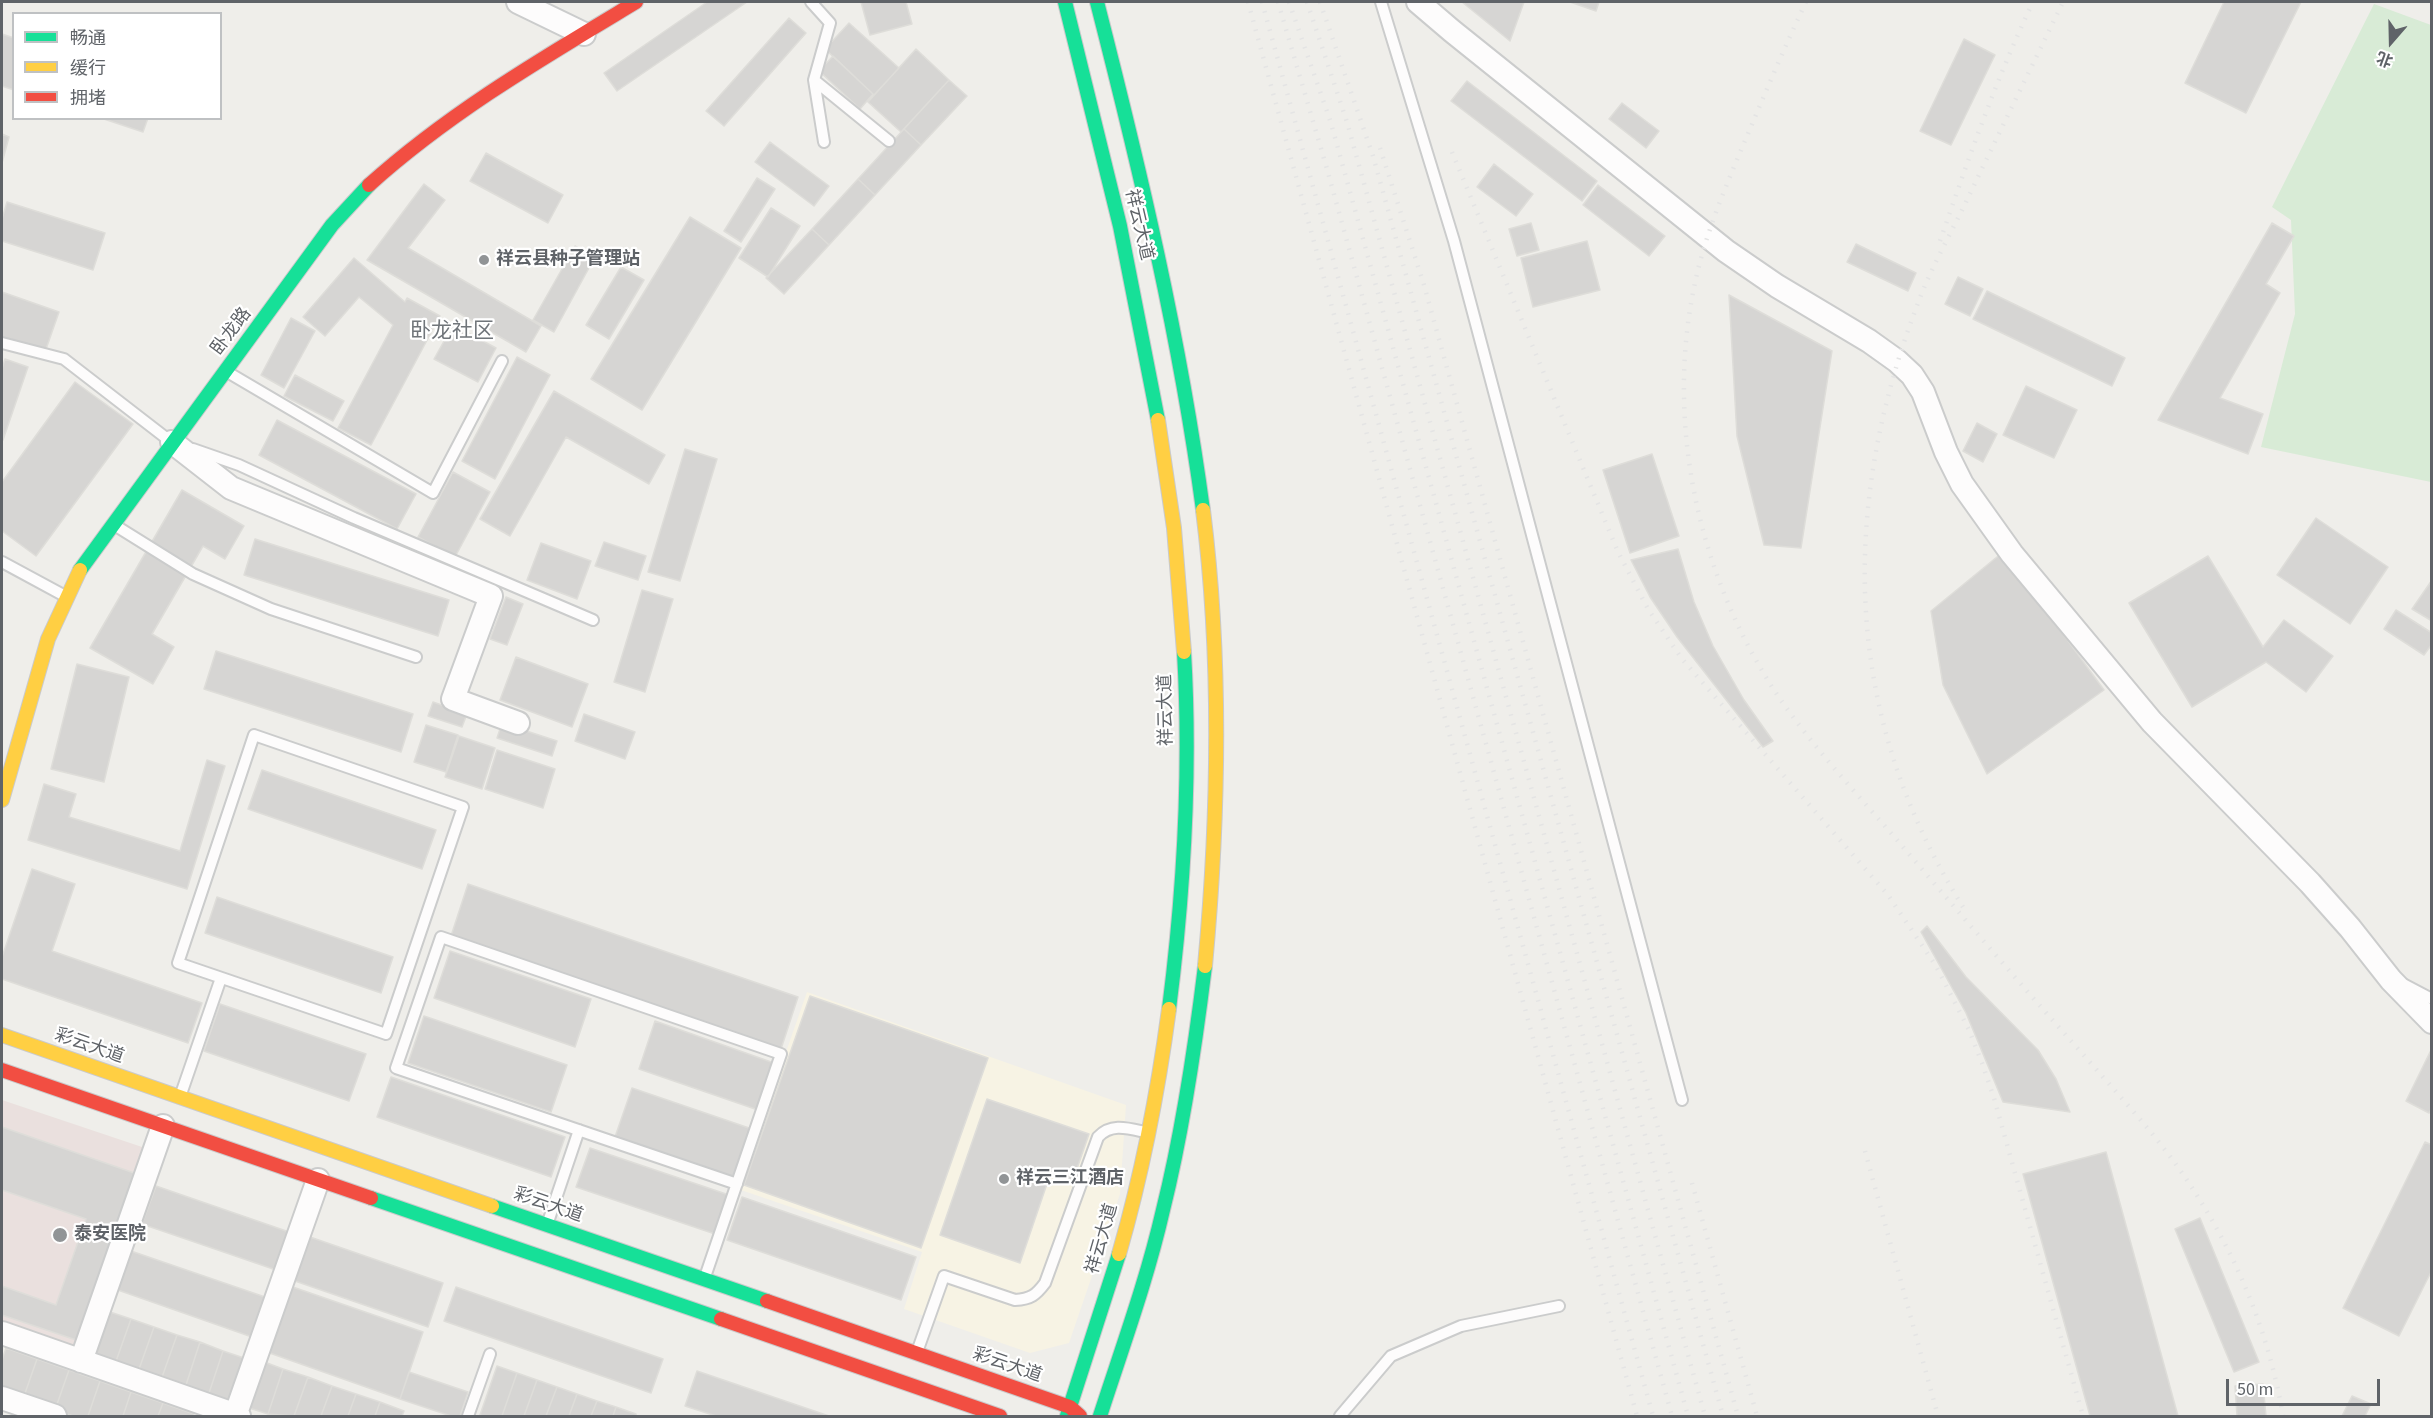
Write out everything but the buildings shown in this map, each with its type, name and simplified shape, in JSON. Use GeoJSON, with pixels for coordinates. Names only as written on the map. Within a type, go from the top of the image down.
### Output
{"type":"FeatureCollection","features":[{"type":"Feature","properties":{"kind":"main road","name":"卧龙路"},"geometry":{"type":"LineString","coordinates":[[2,800],[34,681],[66,597],[79,571],[332,225],[355,197],[383,170],[422,139],[636,2]]}},
{"type":"Feature","properties":{"kind":"main road","name":"祥云大道"},"geometry":{"type":"LineString","coordinates":[[1065,2],[1103,152],[1139,316],[1157,413],[1172,511],[1181,604],[1186,748],[1179,902],[1168,1009],[1148,1132],[1126,1227],[1072,1413]]}},
{"type":"Feature","properties":{"kind":"main road","name":"祥云大道"},"geometry":{"type":"LineString","coordinates":[[1097,2],[1149,209],[1188,408],[1203,507],[1212,601],[1217,748],[1206,954],[1184,1111],[1156,1235],[1100,1416]]}},
{"type":"Feature","properties":{"kind":"main road","name":"彩云大道"},"geometry":{"type":"LineString","coordinates":[[2,1035],[917,1353],[1072,1413]]}},
{"type":"Feature","properties":{"kind":"main road"},"geometry":{"type":"LineString","coordinates":[[2,1070],[1000,1416]]}},
{"type":"Feature","properties":{"kind":"street"},"geometry":{"type":"LineString","coordinates":[[519,2],[584,34]]}},
{"type":"Feature","properties":{"kind":"street"},"geometry":{"type":"LineString","coordinates":[[1418,2],[1726,251],[1777,286],[1869,341],[1912,375],[1923,392],[1946,452],[1962,484],[2012,554],[2152,722],[2310,883],[2350,928],[2391,980],[2432,1022]]}},
{"type":"Feature","properties":{"kind":"street"},"geometry":{"type":"LineString","coordinates":[[172,442],[231,488],[491,596],[453,699],[518,723]]}},
{"type":"Feature","properties":{"kind":"street"},"geometry":{"type":"LineString","coordinates":[[81,1361],[163,1126]]}},
{"type":"Feature","properties":{"kind":"street"},"geometry":{"type":"LineString","coordinates":[[2,1334],[237,1416],[318,1180]]}},
{"type":"Feature","properties":{"kind":"street"},"geometry":{"type":"LineString","coordinates":[[2,1398],[55,1416]]}},
{"type":"Feature","properties":{"kind":"lane"},"geometry":{"type":"LineString","coordinates":[[811,2],[830,23],[814,80],[824,142]]}},
{"type":"Feature","properties":{"kind":"lane"},"geometry":{"type":"LineString","coordinates":[[1381,2],[1454,241],[1682,1100]]}},
{"type":"Feature","properties":{"kind":"lane"},"geometry":{"type":"LineString","coordinates":[[814,80],[888,141]]}},
{"type":"Feature","properties":{"kind":"lane"},"geometry":{"type":"LineString","coordinates":[[2,343],[64,359],[172,442],[240,465],[354,518],[593,620]]}},
{"type":"Feature","properties":{"kind":"lane"},"geometry":{"type":"LineString","coordinates":[[225,371],[433,493],[502,361]]}},
{"type":"Feature","properties":{"kind":"lane"},"geometry":{"type":"LineString","coordinates":[[112,524],[194,574],[261,604],[416,657]]}},
{"type":"Feature","properties":{"kind":"lane"},"geometry":{"type":"LineString","coordinates":[[2,562],[66,597]]}},
{"type":"Feature","properties":{"kind":"lane"},"geometry":{"type":"LineString","coordinates":[[254,735],[463,807],[386,1034],[222,978],[178,963],[254,735]]}},
{"type":"Feature","properties":{"kind":"lane"},"geometry":{"type":"LineString","coordinates":[[704,1279],[737,1184],[782,1054],[441,937],[396,1068],[737,1184]]}},
{"type":"Feature","properties":{"kind":"lane"},"geometry":{"type":"LineString","coordinates":[[180,1097],[222,978]]}},
{"type":"Feature","properties":{"kind":"lane"},"geometry":{"type":"LineString","coordinates":[[2391,980],[2432,999]]}},
{"type":"Feature","properties":{"kind":"lane"},"geometry":{"type":"LineString","coordinates":[[917,1353],[944,1276],[1016,1300],[1035,1296],[1045,1283],[1098,1137],[1110,1128],[1120,1127],[1148,1132]]}},
{"type":"Feature","properties":{"kind":"lane"},"geometry":{"type":"LineString","coordinates":[[547,1225],[579,1130]]}},
{"type":"Feature","properties":{"kind":"lane"},"geometry":{"type":"LineString","coordinates":[[1340,1416],[1391,1356],[1461,1326],[1559,1306]]}},
{"type":"Feature","properties":{"kind":"lane"},"geometry":{"type":"LineString","coordinates":[[468,1416],[490,1354]]}},
{"type":"Feature","properties":{"kind":"shaded area"},"geometry":{"type":"Polygon","coordinates":[[[807,992],[1126,1105],[1120,1194],[1069,1343],[1030,1353],[904,1309],[922,1252],[738,1189],[807,992]]]}},
{"type":"Feature","properties":{"kind":"shaded area","name":"泰安医院"},"geometry":{"type":"Polygon","coordinates":[[[2,1100],[148,1149],[80,1348],[2,1322],[2,1100]]]}},
{"type":"Feature","properties":{"kind":"green space"},"geometry":{"type":"Polygon","coordinates":[[[2374,4],[2431,25],[2431,482],[2261,447],[2295,314],[2291,220],[2272,207],[2374,4]]]}},
{"type":"Feature","properties":{"kind":"railway"},"geometry":{"type":"LineString","coordinates":[[1248,2],[1637,1416]]}},
{"type":"Feature","properties":{"kind":"railway"},"geometry":{"type":"LineString","coordinates":[[1262,2],[1653,1416]]}},
{"type":"Feature","properties":{"kind":"railway"},"geometry":{"type":"LineString","coordinates":[[1278,2],[1327,169],[1672,1416]]}},
{"type":"Feature","properties":{"kind":"railway"},"geometry":{"type":"LineString","coordinates":[[1289,2],[1331,123],[1688,1416]]}},
{"type":"Feature","properties":{"kind":"railway"},"geometry":{"type":"LineString","coordinates":[[1307,2],[1347,122],[1705,1416]]}},
{"type":"Feature","properties":{"kind":"railway"},"geometry":{"type":"LineString","coordinates":[[1320,2],[1373,156],[1723,1416]]}},
{"type":"Feature","properties":{"kind":"railway"},"geometry":{"type":"LineString","coordinates":[[1806,2],[1713,222],[1697,274],[1687,328],[1684,383],[1686,438],[1694,493],[1708,547],[1726,599],[1750,649],[1792,716],[2013,975],[2144,1124],[2199,1198],[2231,1257],[2258,1319],[2268,1350],[2283,1416]]}},
{"type":"Feature","properties":{"kind":"railway"},"geometry":{"type":"LineString","coordinates":[[1940,241],[1995,90],[2033,2]]}},
{"type":"Feature","properties":{"kind":"railway"},"geometry":{"type":"LineString","coordinates":[[1963,907],[1923,835],[1894,761],[1875,687],[1866,611],[1866,535],[1875,458],[1892,381],[1918,303],[2063,2]]}},
{"type":"Feature","properties":{"kind":"railway"},"geometry":{"type":"LineString","coordinates":[[1380,148],[1424,285],[1738,1416]]}},
{"type":"Feature","properties":{"kind":"railway"},"geometry":{"type":"LineString","coordinates":[[1452,152],[1618,552],[1648,609],[1682,659],[1888,895],[1936,966],[1969,1030],[1994,1098],[2083,1416]]}},
{"type":"Feature","properties":{"kind":"railway"},"geometry":{"type":"LineString","coordinates":[[1865,1151],[1938,1416]]}},
{"type":"Feature","properties":{"kind":"railway"},"geometry":{"type":"LineString","coordinates":[[1692,1183],[1757,1416]]}},
{"type":"Feature","properties":{"kind":"traffic: fast"},"geometry":{"type":"LineString","coordinates":[[1065,2],[1120,226],[1158,420]]}},
{"type":"Feature","properties":{"kind":"traffic: fast"},"geometry":{"type":"LineString","coordinates":[[1097,2],[1158,254],[1183,382],[1203,510]]}},
{"type":"Feature","properties":{"kind":"traffic: fast"},"geometry":{"type":"LineString","coordinates":[[80,570],[332,225],[369,185]]}},
{"type":"Feature","properties":{"kind":"traffic: fast"},"geometry":{"type":"LineString","coordinates":[[1169,1009],[1179,920],[1185,831],[1187,741],[1184,652]]}},
{"type":"Feature","properties":{"kind":"traffic: fast"},"geometry":{"type":"LineString","coordinates":[[1100,1416],[1157,1236],[1177,1150],[1188,1089],[1205,966]]}},
{"type":"Feature","properties":{"kind":"traffic: fast"},"geometry":{"type":"LineString","coordinates":[[371,1198],[721,1319]]}},
{"type":"Feature","properties":{"kind":"traffic: fast"},"geometry":{"type":"LineString","coordinates":[[492,1206],[767,1301]]}},
{"type":"Feature","properties":{"kind":"traffic: fast"},"geometry":{"type":"LineString","coordinates":[[1067,1416],[1119,1254]]}},
{"type":"Feature","properties":{"kind":"traffic: slow"},"geometry":{"type":"LineString","coordinates":[[1158,420],[1174,528],[1184,652]]}},
{"type":"Feature","properties":{"kind":"traffic: slow"},"geometry":{"type":"LineString","coordinates":[[1203,510],[1216,681],[1216,795],[1205,966]]}},
{"type":"Feature","properties":{"kind":"traffic: slow"},"geometry":{"type":"LineString","coordinates":[[2,800],[48,639],[80,570]]}},
{"type":"Feature","properties":{"kind":"traffic: slow"},"geometry":{"type":"LineString","coordinates":[[1119,1254],[1148,1133],[1169,1009]]}},
{"type":"Feature","properties":{"kind":"traffic: slow"},"geometry":{"type":"LineString","coordinates":[[2,1035],[492,1206]]}},
{"type":"Feature","properties":{"kind":"traffic: jam"},"geometry":{"type":"LineString","coordinates":[[369,185],[432,133],[498,87],[636,2]]}},
{"type":"Feature","properties":{"kind":"traffic: jam"},"geometry":{"type":"LineString","coordinates":[[2,1070],[371,1198]]}},
{"type":"Feature","properties":{"kind":"traffic: jam"},"geometry":{"type":"LineString","coordinates":[[767,1301],[1070,1407],[1080,1416]]}},
{"type":"Feature","properties":{"kind":"traffic: jam"},"geometry":{"type":"LineString","coordinates":[[721,1319],[1000,1416]]}},
{"type":"Feature","properties":{"kind":"place","name":"祥云县种子管理站"},"geometry":{"type":"Point","coordinates":[484,260]}},
{"type":"Feature","properties":{"kind":"place","name":"祥云三江酒店"},"geometry":{"type":"Point","coordinates":[1004,1179]}},
{"type":"Feature","properties":{"kind":"place","name":"泰安医院"},"geometry":{"type":"Point","coordinates":[60,1235]}},
{"type":"Feature","properties":{"kind":"district","name":"卧龙社区"},"geometry":{"type":"Point","coordinates":[452,332]}}]}
